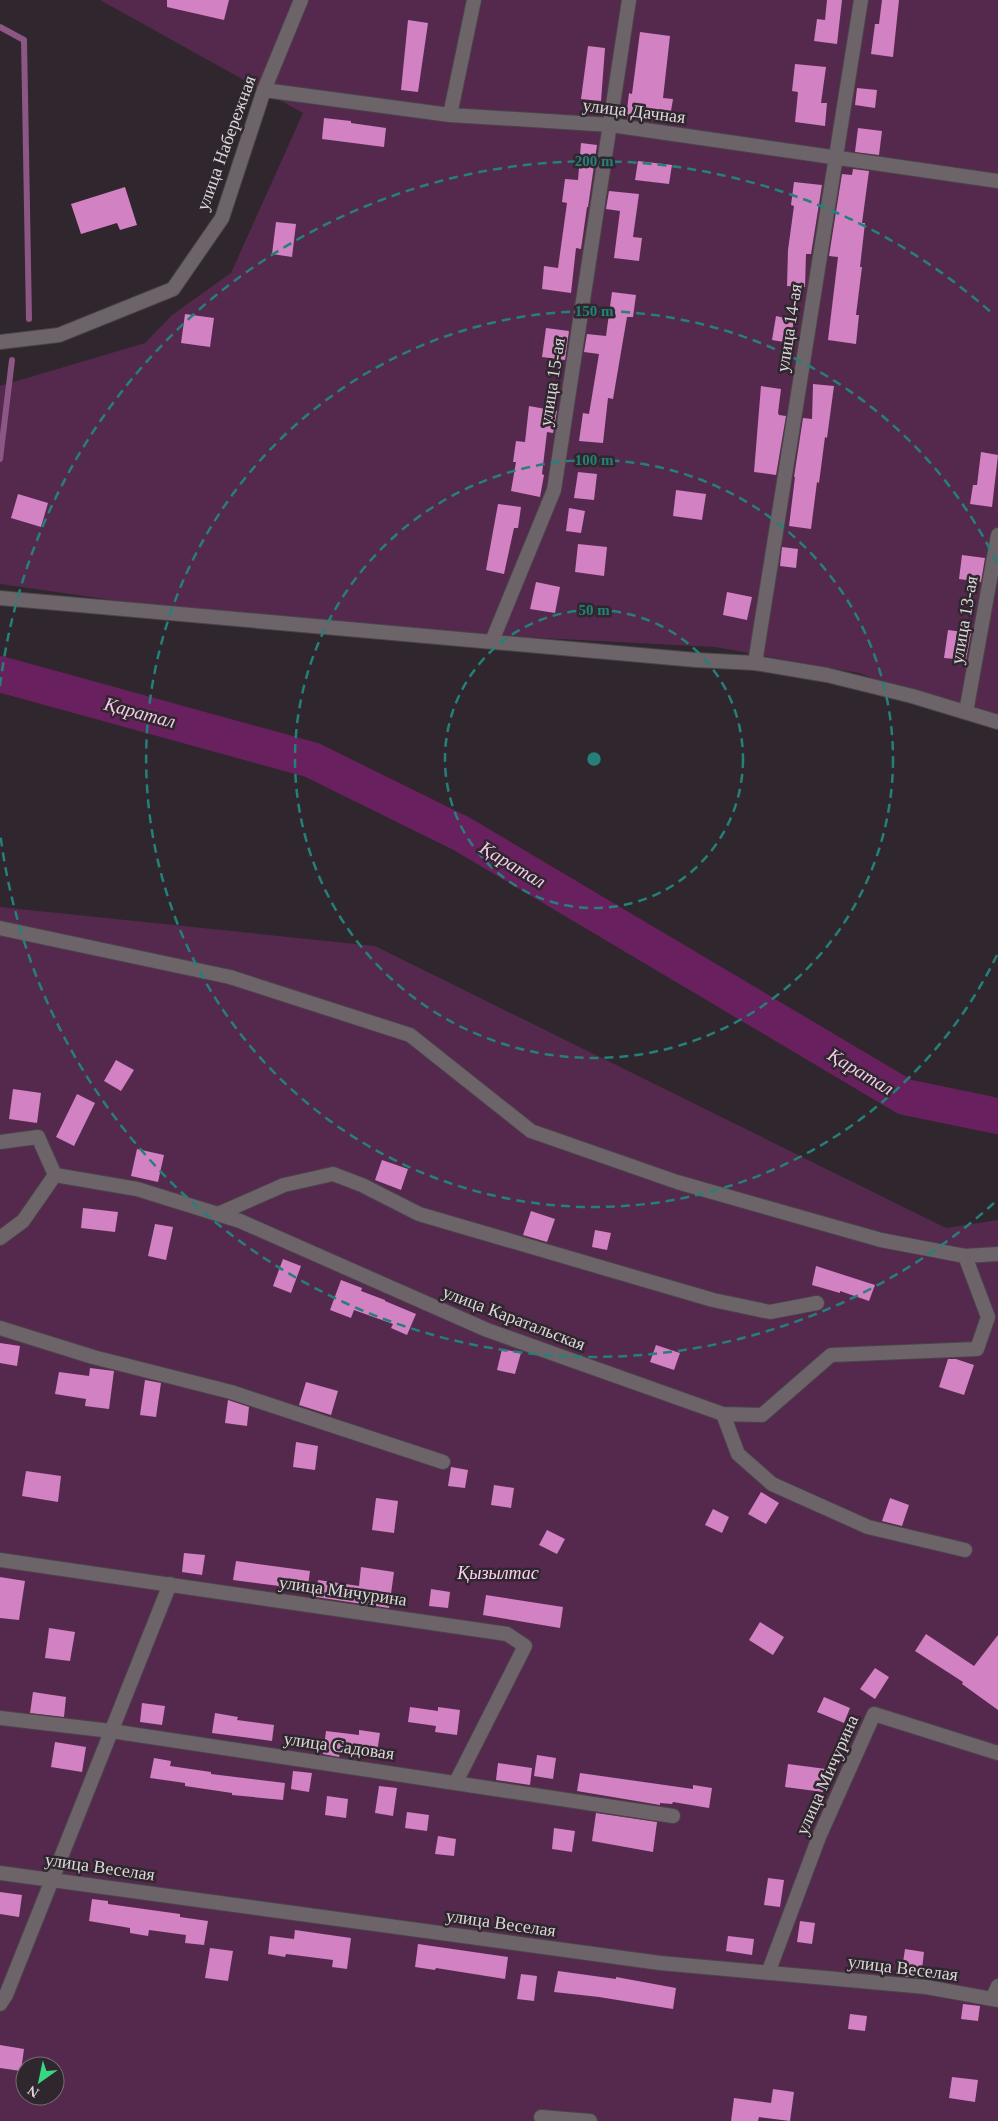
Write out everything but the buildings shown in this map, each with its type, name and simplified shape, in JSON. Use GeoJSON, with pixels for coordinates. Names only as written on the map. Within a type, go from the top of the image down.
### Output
{"type":"FeatureCollection","features":[{"type":"Feature","properties":{"kind":"street","name":"улица Набережная"},"geometry":{"type":"LineString","coordinates":[[0,342],[59,335],[174,289],[222,218],[264,90],[301,0]]}},
{"type":"Feature","properties":{"kind":"street"},"geometry":{"type":"LineString","coordinates":[[450,115],[474,0]]}},
{"type":"Feature","properties":{"kind":"street","name":"улица 15-ая"},"geometry":{"type":"LineString","coordinates":[[492,641],[554,490],[629,0]]}},
{"type":"Feature","properties":{"kind":"street","name":"улица 14-ая"},"geometry":{"type":"LineString","coordinates":[[755,662],[861,0]]}},
{"type":"Feature","properties":{"kind":"street","name":"улица Дачная"},"geometry":{"type":"LineString","coordinates":[[264,90],[450,115],[610,125],[835,159],[998,181]]}},
{"type":"Feature","properties":{"kind":"street","name":"улица 13-ая"},"geometry":{"type":"LineString","coordinates":[[966,712],[998,535]]}},
{"type":"Feature","properties":{"kind":"street"},"geometry":{"type":"LineString","coordinates":[[0,598],[696,660],[755,662],[827,675],[912,696],[998,722]]}},
{"type":"Feature","properties":{"kind":"street"},"geometry":{"type":"LineString","coordinates":[[0,928],[230,977],[410,1036],[531,1131],[677,1182],[881,1240],[965,1256],[998,1254]]}},
{"type":"Feature","properties":{"kind":"street"},"geometry":{"type":"LineString","coordinates":[[0,1142],[38,1137],[55,1174],[23,1221],[0,1238]]}},
{"type":"Feature","properties":{"kind":"street","name":"улица Каратальская"},"geometry":{"type":"LineString","coordinates":[[55,1174],[137,1189],[240,1221],[487,1330],[723,1414],[762,1415],[831,1355],[977,1348],[988,1317],[965,1256]]}},
{"type":"Feature","properties":{"kind":"street"},"geometry":{"type":"LineString","coordinates":[[218,1214],[284,1185],[333,1174],[362,1185],[419,1214],[713,1300],[770,1312],[817,1303]]}},
{"type":"Feature","properties":{"kind":"street"},"geometry":{"type":"LineString","coordinates":[[0,1328],[94,1357],[231,1392],[444,1462]]}},
{"type":"Feature","properties":{"kind":"street"},"geometry":{"type":"LineString","coordinates":[[723,1414],[738,1454],[772,1484],[868,1527],[965,1550]]}},
{"type":"Feature","properties":{"kind":"street","name":"улица Мичурина"},"geometry":{"type":"LineString","coordinates":[[0,1560],[507,1634],[525,1646],[456,1782]]}},
{"type":"Feature","properties":{"kind":"street"},"geometry":{"type":"LineString","coordinates":[[0,2004],[6,1995],[170,1584]]}},
{"type":"Feature","properties":{"kind":"street","name":"улица Мичурина"},"geometry":{"type":"LineString","coordinates":[[768,1973],[820,1837],[874,1714],[998,1753]]}},
{"type":"Feature","properties":{"kind":"street","name":"улица Садовая"},"geometry":{"type":"LineString","coordinates":[[0,1718],[111,1731],[672,1816]]}},
{"type":"Feature","properties":{"kind":"street","name":"улица Веселая"},"geometry":{"type":"LineString","coordinates":[[0,1873],[660,1963],[926,1987],[995,2000]]}},
{"type":"Feature","properties":{"kind":"street"},"geometry":{"type":"LineString","coordinates":[[995,2000],[998,1986]]}},
{"type":"Feature","properties":{"kind":"street"},"geometry":{"type":"LineString","coordinates":[[541,2116],[590,2121]]}},
{"type":"Feature","properties":{"kind":"green space"},"geometry":{"type":"Polygon","coordinates":[[[100,0],[998,0],[998,726],[859,673],[715,647],[287,625],[0,584],[0,386],[145,343],[172,315],[231,273],[303,113],[100,0]]]}},
{"type":"Feature","properties":{"kind":"green space","name":"Қызылтас"},"geometry":{"type":"Polygon","coordinates":[[[0,907],[375,946],[946,1228],[998,1220],[998,2121],[0,2121],[0,907]]]}},
{"type":"Feature","properties":{"kind":"waterway"},"geometry":{"type":"LineString","coordinates":[[0,27],[24,40],[29,319]]}},
{"type":"Feature","properties":{"kind":"waterway"},"geometry":{"type":"LineString","coordinates":[[0,459],[12,360]]}},
{"type":"Feature","properties":{"kind":"waterway","name":"Қаратал"},"geometry":{"type":"LineString","coordinates":[[0,674],[312,760],[462,834],[905,1097],[998,1116]]}}]}
